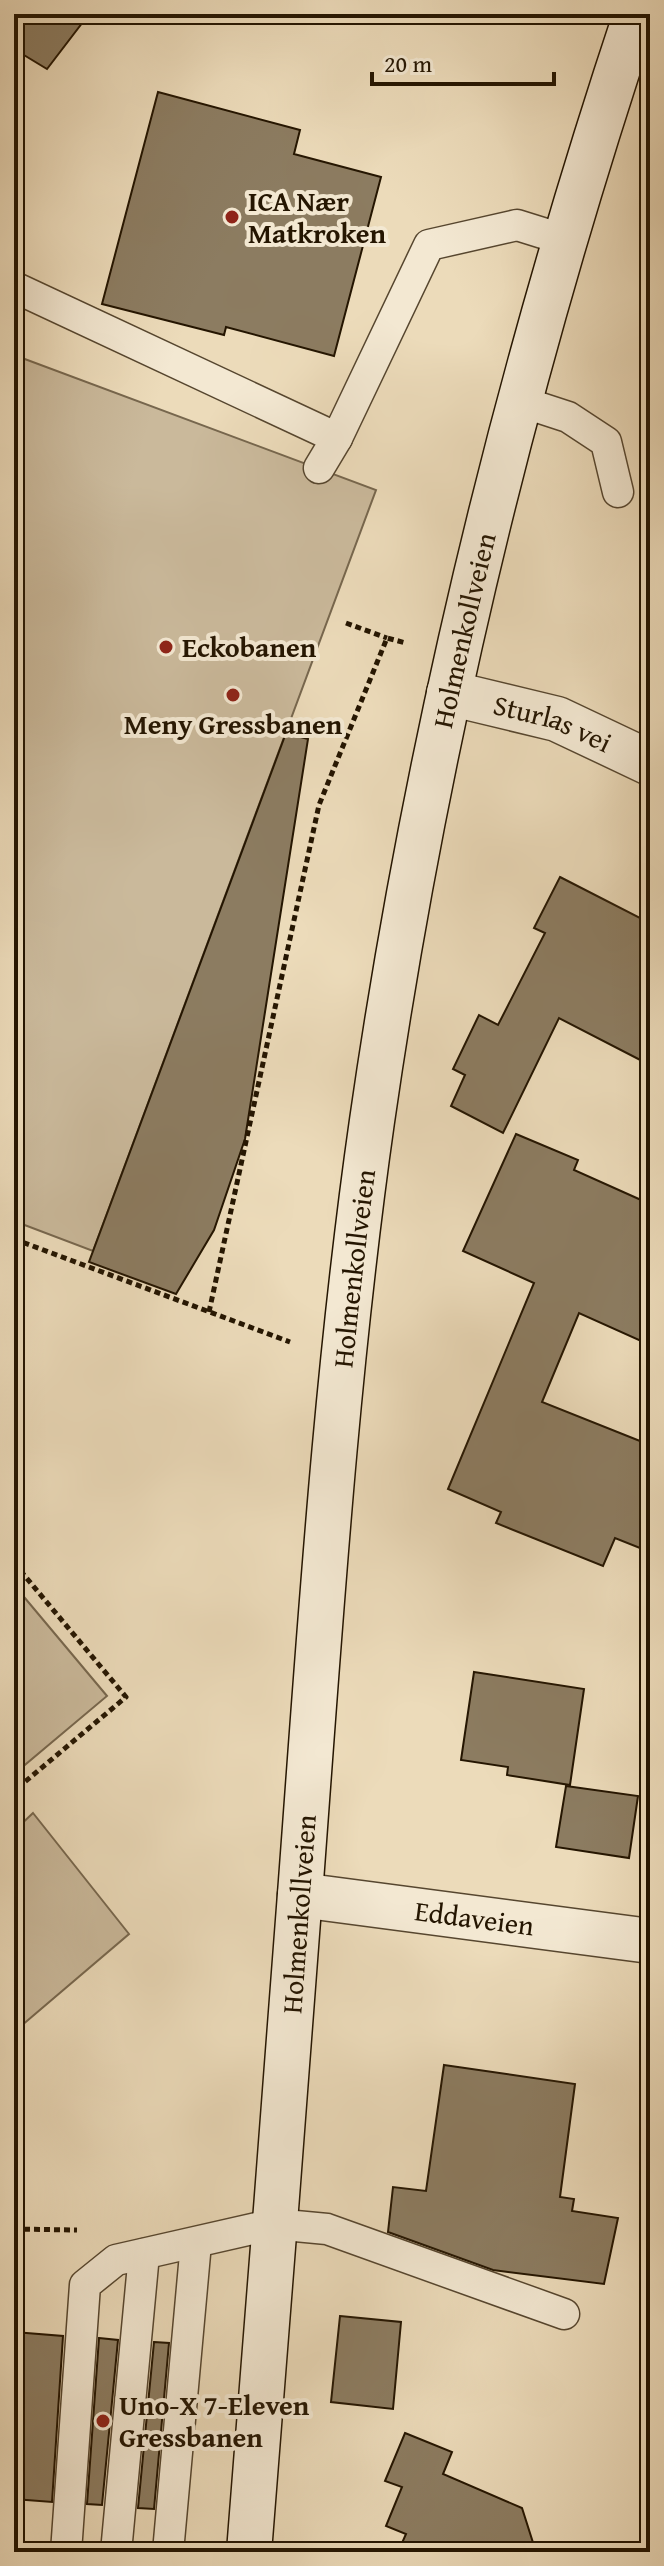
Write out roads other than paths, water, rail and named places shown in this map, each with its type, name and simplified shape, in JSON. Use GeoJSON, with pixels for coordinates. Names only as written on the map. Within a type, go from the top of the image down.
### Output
{"type":"FeatureCollection","features":[{"type":"Feature","properties":{"kind":"main road","name":"Holmenkollveien"},"geometry":{"type":"LineString","coordinates":[[249,2552],[322,1583],[357,1230],[372,1117],[404,926],[449,693],[519,401],[565,240],[636,14]]}},
{"type":"Feature","properties":{"kind":"main road","name":"Sturlas vei"},"geometry":{"type":"LineString","coordinates":[[449,693],[557,719],[650,763]]}},
{"type":"Feature","properties":{"kind":"main road","name":"Eddaveien"},"geometry":{"type":"LineString","coordinates":[[300,1895],[650,1941]]}},
{"type":"Feature","properties":{"kind":"lane"},"geometry":{"type":"LineString","coordinates":[[319,468],[337,438],[429,245],[517,225],[565,240]]}},
{"type":"Feature","properties":{"kind":"lane"},"geometry":{"type":"LineString","coordinates":[[14,287],[337,438]]}},
{"type":"Feature","properties":{"kind":"lane"},"geometry":{"type":"LineString","coordinates":[[519,401],[568,417],[606,442],[618,492]]}},
{"type":"Feature","properties":{"kind":"lane"},"geometry":{"type":"LineString","coordinates":[[66,2552],[85,2285],[116,2260],[274,2224],[327,2229],[564,2314]]}},
{"type":"Feature","properties":{"kind":"lane"},"geometry":{"type":"LineString","coordinates":[[168,2552],[196,2243]]}},
{"type":"Feature","properties":{"kind":"lane"},"geometry":{"type":"LineString","coordinates":[[116,2552],[144,2254]]}},
{"type":"Feature","properties":{"kind":"place","name":"ICA Nær Matkroken"},"geometry":{"type":"Point","coordinates":[232,217]}},
{"type":"Feature","properties":{"kind":"place","name":"Eckobanen"},"geometry":{"type":"Point","coordinates":[166,647]}},
{"type":"Feature","properties":{"kind":"place","name":"Meny Gressbanen"},"geometry":{"type":"Point","coordinates":[233,695]}},
{"type":"Feature","properties":{"kind":"place","name":"Uno-X 7-Eleven Gressbanen"},"geometry":{"type":"Point","coordinates":[103,2421]}}]}
